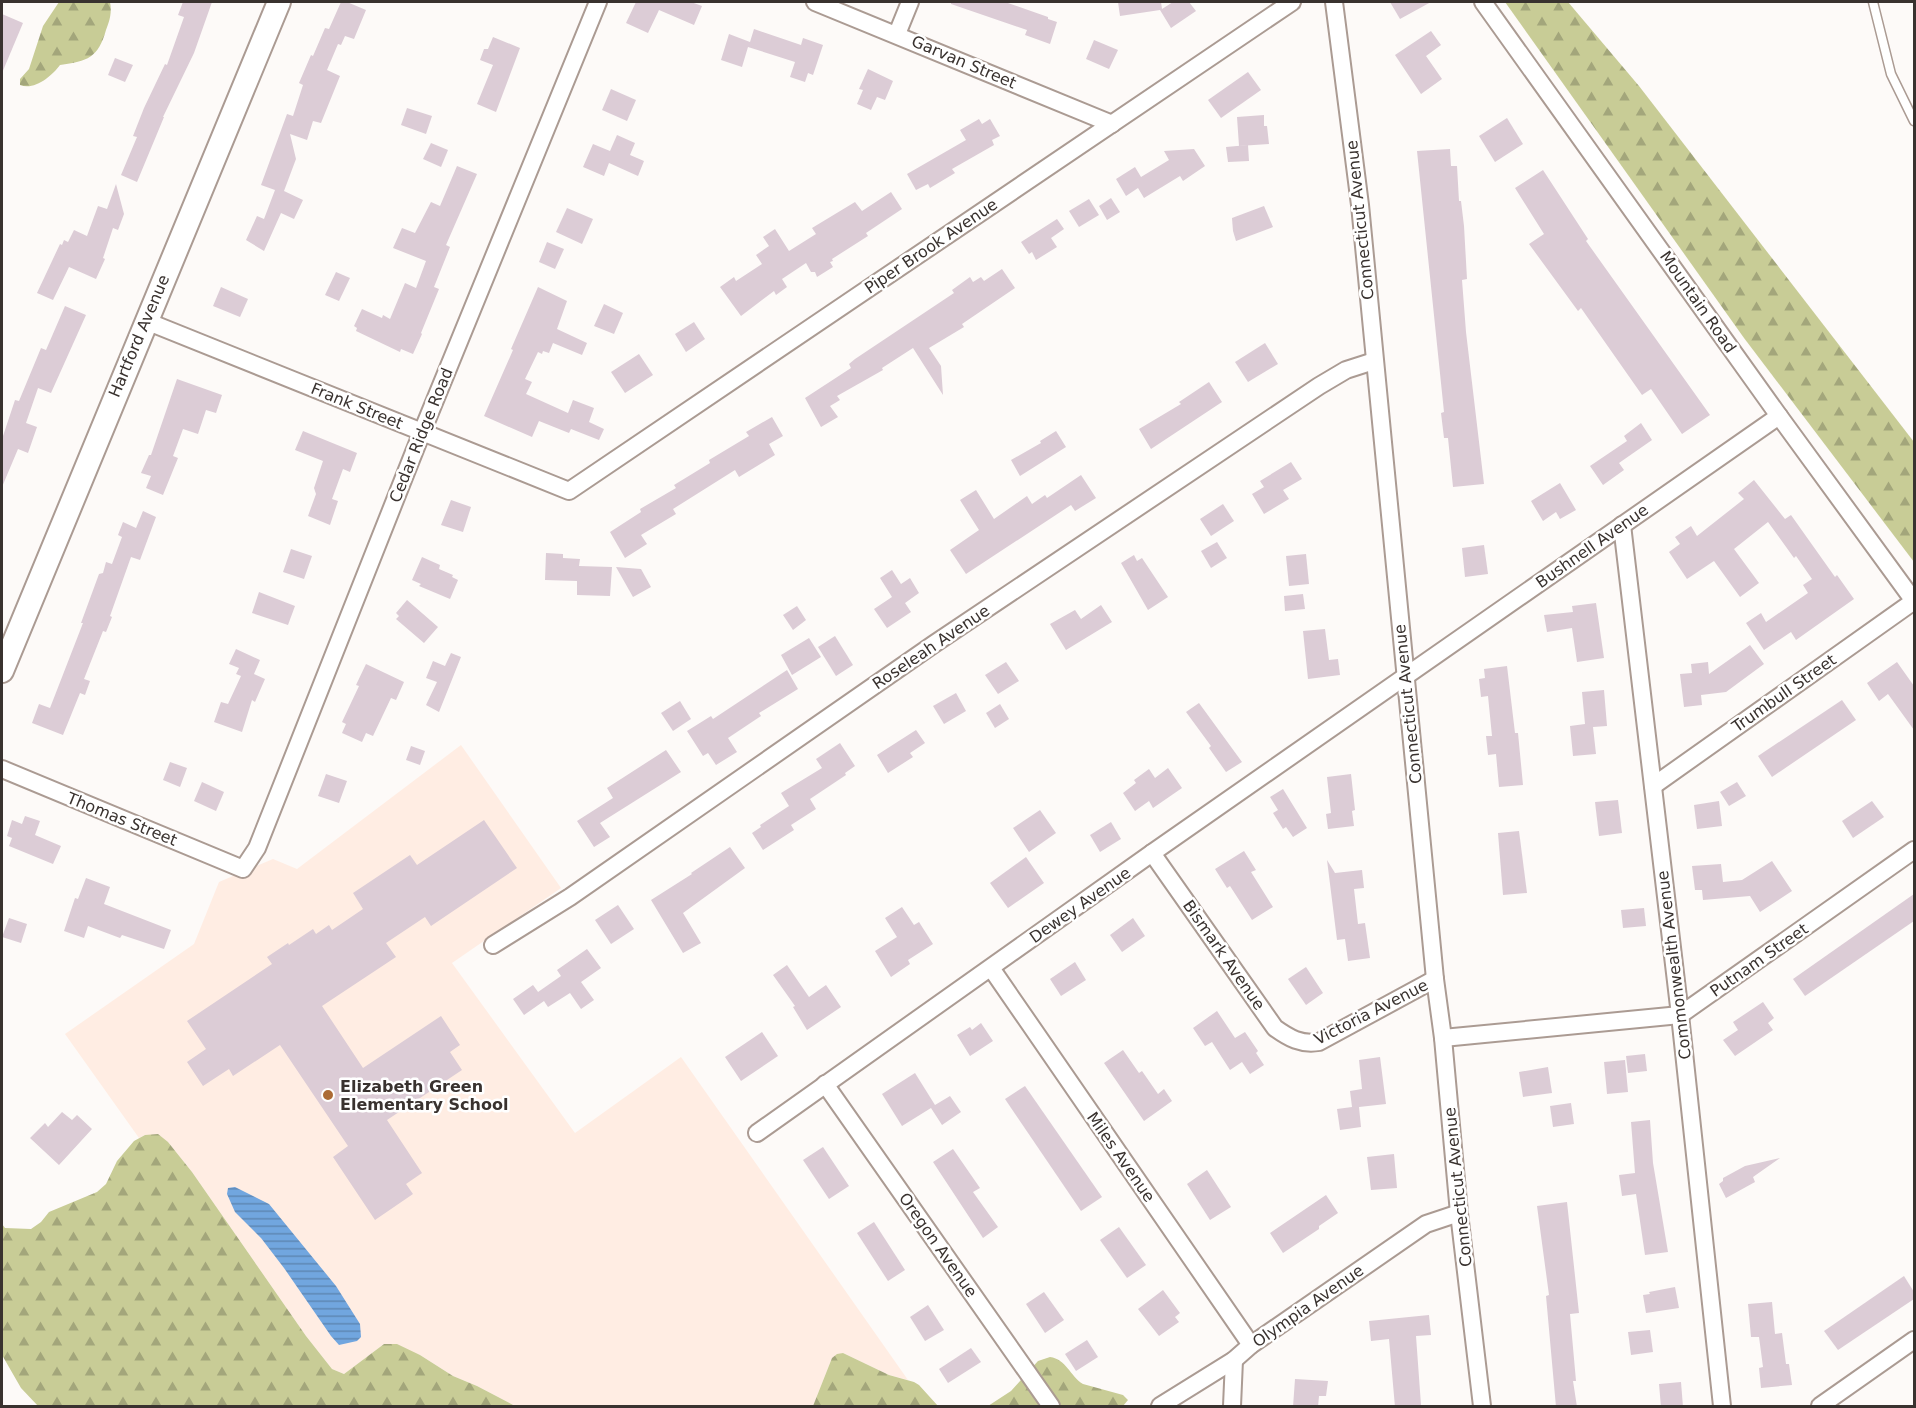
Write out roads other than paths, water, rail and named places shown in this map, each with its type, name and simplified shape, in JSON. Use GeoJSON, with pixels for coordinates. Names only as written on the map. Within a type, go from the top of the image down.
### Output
{"type":"FeatureCollection","features":[{"type":"Feature","properties":{"kind":"main road","name":"Hartford Avenue"},"geometry":{"type":"LineString","coordinates":[[2,671],[279,2]]}},
{"type":"Feature","properties":{"kind":"street","name":"Cedar Ridge Road"},"geometry":{"type":"LineString","coordinates":[[243,869],[257,848],[422,432],[598,2]]}},
{"type":"Feature","properties":{"kind":"street","name":"Garvan Street"},"geometry":{"type":"LineString","coordinates":[[815,2],[1112,124]]}},
{"type":"Feature","properties":{"kind":"street"},"geometry":{"type":"LineString","coordinates":[[897,34],[910,2]]}},
{"type":"Feature","properties":{"kind":"street","name":"Piper Brook Avenue"},"geometry":{"type":"LineString","coordinates":[[569,490],[1292,2]]}},
{"type":"Feature","properties":{"kind":"street","name":"Connecticut Avenue"},"geometry":{"type":"LineString","coordinates":[[1334,2],[1360,205],[1459,1213],[1482,1407]]}},
{"type":"Feature","properties":{"kind":"street","name":"Mountain Road"},"geometry":{"type":"LineString","coordinates":[[1483,2],[1914,601]]}},
{"type":"Feature","properties":{"kind":"street","name":"Frank Street"},"geometry":{"type":"LineString","coordinates":[[146,321],[569,490]]}},
{"type":"Feature","properties":{"kind":"street","name":"Roseleah Avenue"},"geometry":{"type":"LineString","coordinates":[[493,945],[570,897],[934,644],[1319,386],[1346,370],[1374,361]]}},
{"type":"Feature","properties":{"kind":"street","name":"Bushnell Avenue"},"geometry":{"type":"LineString","coordinates":[[1405,678],[1779,416]]}},
{"type":"Feature","properties":{"kind":"street","name":"Commonwealth Avenue"},"geometry":{"type":"LineString","coordinates":[[1622,525],[1680,1015],[1722,1407]]}},
{"type":"Feature","properties":{"kind":"street","name":"Trumbull Street"},"geometry":{"type":"LineString","coordinates":[[1653,786],[1914,601]]}},
{"type":"Feature","properties":{"kind":"street","name":"Dewey Avenue"},"geometry":{"type":"LineString","coordinates":[[757,1133],[1152,853],[1405,678]]}},
{"type":"Feature","properties":{"kind":"street","name":"Thomas Street"},"geometry":{"type":"LineString","coordinates":[[2,769],[243,869]]}},
{"type":"Feature","properties":{"kind":"street","name":"Putnam Street"},"geometry":{"type":"LineString","coordinates":[[1443,1038],[1680,1015],[1914,850]]}},
{"type":"Feature","properties":{"kind":"street","name":"Bismark Avenue"},"geometry":{"type":"LineString","coordinates":[[1152,853],[1275,1028],[1290,1039],[1306,1044]]}},
{"type":"Feature","properties":{"kind":"street","name":"Miles Avenue"},"geometry":{"type":"LineString","coordinates":[[991,968],[1251,1345]]}},
{"type":"Feature","properties":{"kind":"street","name":"Victoria Avenue"},"geometry":{"type":"LineString","coordinates":[[1306,1044],[1319,1042],[1436,979]]}},
{"type":"Feature","properties":{"kind":"street","name":"Oregon Avenue"},"geometry":{"type":"LineString","coordinates":[[825,1084],[1051,1407]]}},
{"type":"Feature","properties":{"kind":"street","name":"Olympia Avenue"},"geometry":{"type":"LineString","coordinates":[[1160,1407],[1234,1360],[1251,1345],[1426,1224],[1459,1213]]}},
{"type":"Feature","properties":{"kind":"street"},"geometry":{"type":"LineString","coordinates":[[1820,1407],[1914,1340]]}},
{"type":"Feature","properties":{"kind":"street"},"geometry":{"type":"LineString","coordinates":[[1232,1407],[1234,1360]]}},
{"type":"Feature","properties":{"kind":"lane"},"geometry":{"type":"LineString","coordinates":[[1873,2],[1891,74],[1914,121]]}},
{"type":"Feature","properties":{"kind":"water"},"geometry":{"type":"Polygon","coordinates":[[[235,1187],[269,1204],[336,1286],[360,1324],[361,1337],[357,1341],[339,1345],[331,1336],[261,1238],[235,1212],[227,1194],[228,1188],[235,1187]]]}},
{"type":"Feature","properties":{"kind":"place","name":"Elizabeth Green Elementary School"},"geometry":{"type":"Point","coordinates":[328,1095]}}]}
